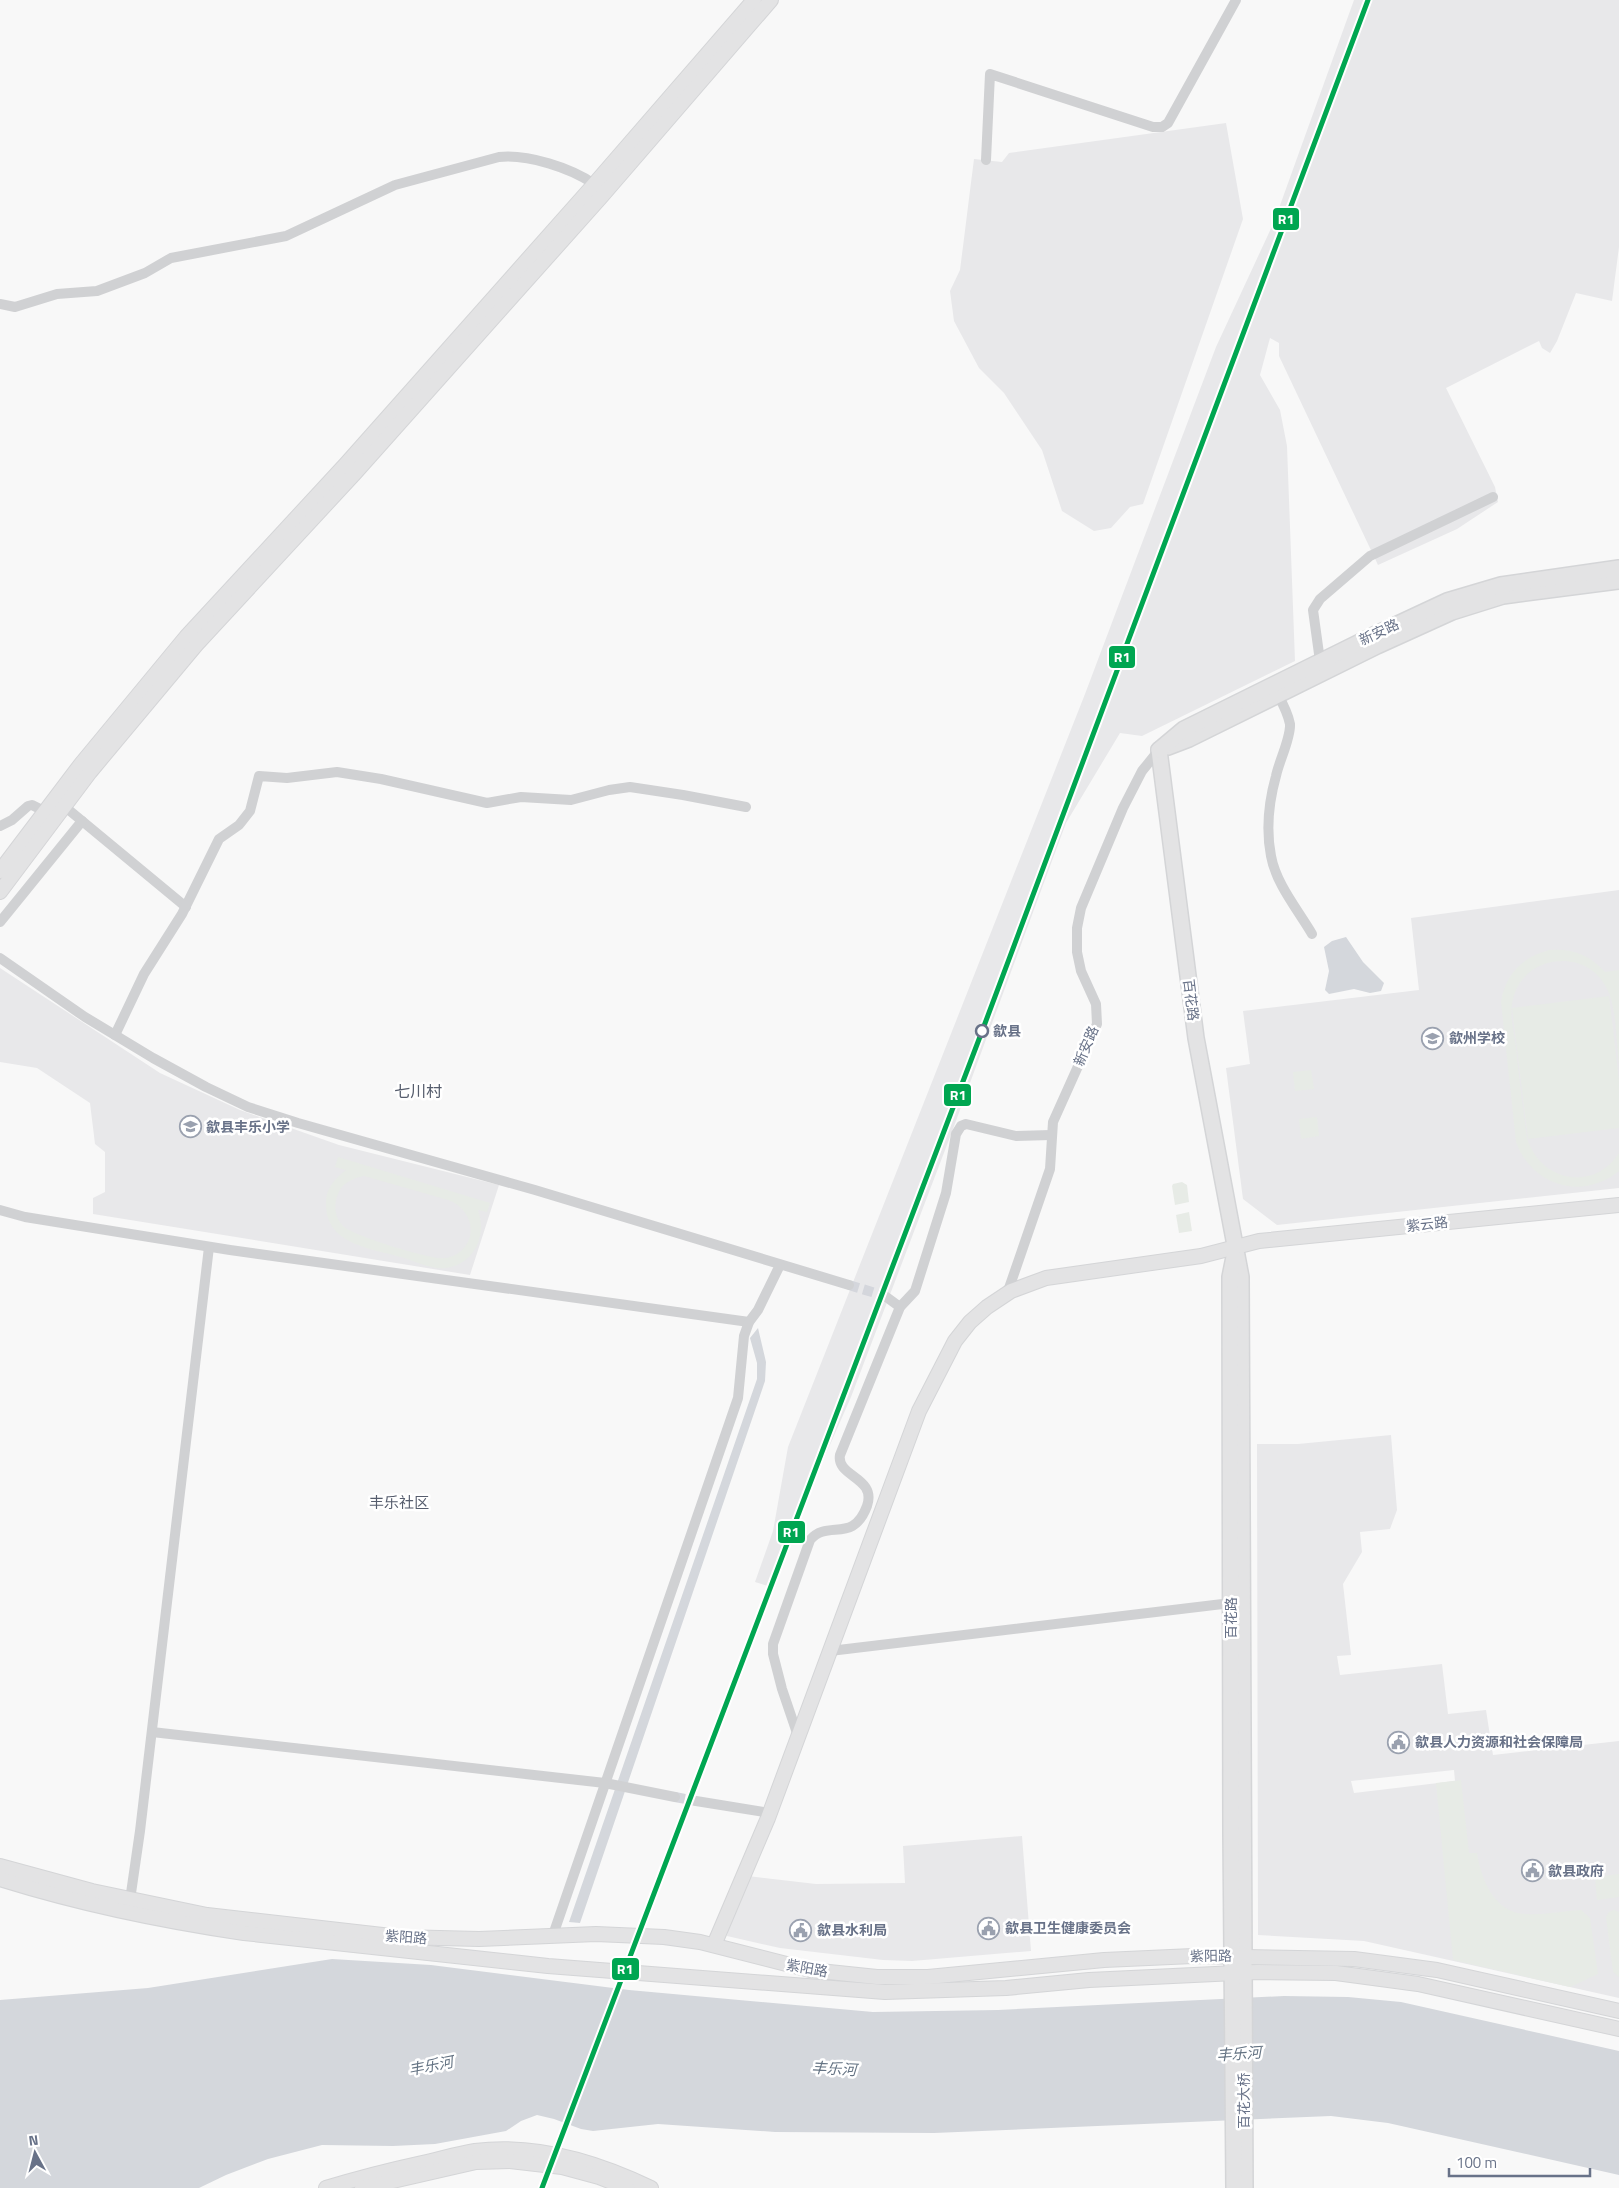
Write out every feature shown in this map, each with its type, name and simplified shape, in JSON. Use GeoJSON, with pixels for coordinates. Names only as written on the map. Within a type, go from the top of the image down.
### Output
{"type":"FeatureCollection","features":[{"type":"Feature","properties":{"kind":"main road"},"geometry":{"type":"LineString","coordinates":[[0,871],[44,811],[115,721],[186,637],[346,464],[754,0]]}},
{"type":"Feature","properties":{"kind":"main road"},"geometry":{"type":"LineString","coordinates":[[0,892],[64,806],[125,729],[202,638],[361,466],[601,196],[771,0]]}},
{"type":"Feature","properties":{"kind":"main road","name":"新安路"},"geometry":{"type":"LineString","coordinates":[[1159,750],[1184,729],[1380,632],[1463,595],[1501,585],[1619,568]]}},
{"type":"Feature","properties":{"kind":"main road","name":"新安路"},"geometry":{"type":"LineString","coordinates":[[1159,750],[1189,740],[1384,643],[1467,606],[1503,596],[1619,580]]}},
{"type":"Feature","properties":{"kind":"main road","name":"百花路"},"geometry":{"type":"LineString","coordinates":[[1159,750],[1196,1038],[1242,1287],[1238,1981]]}},
{"type":"Feature","properties":{"kind":"main road","name":"紫云路"},"geometry":{"type":"LineString","coordinates":[[714,1945],[770,1813],[919,1411],[948,1352],[962,1331],[978,1314],[1007,1294],[1034,1282],[1058,1275],[1201,1256],[1259,1241],[1619,1205]]}},
{"type":"Feature","properties":{"kind":"main road","name":"百花路"},"geometry":{"type":"LineString","coordinates":[[1235,1248],[1230,1277],[1231,1602],[1238,1956]]}},
{"type":"Feature","properties":{"kind":"main road","name":"紫阳路"},"geometry":{"type":"LineString","coordinates":[[0,1866],[130,1900],[246,1921],[400,1937],[470,1940],[553,1935],[664,1937],[714,1945],[810,1970],[885,1977],[928,1977],[1104,1960],[1238,1956],[1354,1959],[1404,1965],[1619,2011]]}},
{"type":"Feature","properties":{"kind":"main road","name":"紫阳路"},"geometry":{"type":"LineString","coordinates":[[0,1879],[127,1912],[244,1933],[548,1966],[885,1992],[1238,1981],[1310,1971],[1378,1977],[1619,2029]]}},
{"type":"Feature","properties":{"kind":"main road","name":"百花大桥"},"geometry":{"type":"LineString","coordinates":[[1238,1981],[1240,2186]]}},
{"type":"Feature","properties":{"kind":"main road"},"geometry":{"type":"LineString","coordinates":[[326,2188],[387,2170],[474,2152],[510,2150],[545,2153],[584,2161],[617,2172],[652,2188]]}},
{"type":"Feature","properties":{"kind":"main road"},"geometry":{"type":"LineString","coordinates":[[362,2188],[388,2184],[476,2162],[510,2161],[562,2167],[599,2177],[627,2188]]}},
{"type":"Feature","properties":{"kind":"street"},"geometry":{"type":"LineString","coordinates":[[986,160],[990,74],[1153,127],[1162,127],[1168,123],[1236,0]]}},
{"type":"Feature","properties":{"kind":"street"},"geometry":{"type":"LineString","coordinates":[[0,304],[15,307],[57,294],[97,291],[145,273],[171,258],[286,236],[395,185],[499,158],[509,156],[554,165],[576,173],[594,184]]}},
{"type":"Feature","properties":{"kind":"street"},"geometry":{"type":"LineString","coordinates":[[1320,661],[1313,610],[1320,599],[1370,556],[1493,497]]}},
{"type":"Feature","properties":{"kind":"street"},"geometry":{"type":"LineString","coordinates":[[1278,695],[1290,725],[1276,775],[1271,802],[1269,835],[1271,856],[1279,878],[1312,934]]}},
{"type":"Feature","properties":{"kind":"street","name":"新安路"},"geometry":{"type":"LineString","coordinates":[[1007,1294],[1050,1169],[1052,1158],[1051,1135],[1055,1116],[1097,1024],[1096,1004],[1081,971],[1077,952],[1077,928],[1081,908],[1106,846],[1127,801],[1142,771],[1159,750]]}},
{"type":"Feature","properties":{"kind":"street"},"geometry":{"type":"LineString","coordinates":[[115,1035],[144,974],[186,907],[219,840],[239,825],[250,811],[260,776],[287,778],[337,772],[381,779],[482,802],[521,798],[571,800],[630,787],[683,795],[746,808]]}},
{"type":"Feature","properties":{"kind":"street"},"geometry":{"type":"LineString","coordinates":[[0,826],[12,820],[28,806],[32,805],[44,811]]}},
{"type":"Feature","properties":{"kind":"street"},"geometry":{"type":"LineString","coordinates":[[64,806],[186,907]]}},
{"type":"Feature","properties":{"kind":"street"},"geometry":{"type":"LineString","coordinates":[[0,922],[82,821]]}},
{"type":"Feature","properties":{"kind":"street"},"geometry":{"type":"LineString","coordinates":[[0,958],[52,995],[115,1035],[206,1087],[273,1116],[535,1190],[849,1285]]}},
{"type":"Feature","properties":{"kind":"street"},"geometry":{"type":"LineString","coordinates":[[798,1736],[782,1689],[773,1654],[775,1634],[810,1540],[823,1532],[852,1527],[863,1515],[867,1506],[868,1496],[863,1483],[843,1468],[839,1460],[840,1455],[900,1307],[915,1291],[946,1193],[956,1134],[961,1126],[971,1124],[1016,1136],[1051,1135]]}},
{"type":"Feature","properties":{"kind":"street"},"geometry":{"type":"LineString","coordinates":[[0,1210],[25,1217],[209,1247],[749,1322]]}},
{"type":"Feature","properties":{"kind":"street"},"geometry":{"type":"LineString","coordinates":[[130,1900],[152,1732],[209,1247]]}},
{"type":"Feature","properties":{"kind":"street"},"geometry":{"type":"LineString","coordinates":[[553,1935],[608,1783],[738,1398],[744,1336],[749,1322],[758,1310],[780,1265]]}},
{"type":"Feature","properties":{"kind":"street"},"geometry":{"type":"LineString","coordinates":[[885,1296],[900,1307]]}},
{"type":"Feature","properties":{"kind":"street"},"geometry":{"type":"LineString","coordinates":[[830,1650],[1231,1602]]}},
{"type":"Feature","properties":{"kind":"street"},"geometry":{"type":"LineString","coordinates":[[152,1732],[608,1783],[674,1797]]}},
{"type":"Feature","properties":{"kind":"street"},"geometry":{"type":"LineString","coordinates":[[696,1801],[770,1813]]}},
{"type":"Feature","properties":{"kind":"shaded area"},"geometry":{"type":"Polygon","coordinates":[[[1354,0],[1619,0],[1619,247],[1612,301],[1576,293],[1557,341],[1550,353],[1542,348],[1539,341],[1446,388],[1495,487],[1498,502],[1457,529],[1378,565],[1279,356],[1279,343],[1270,338],[1260,375],[1280,410],[1287,446],[1295,661],[1142,736],[1120,733],[1066,823],[950,1137],[851,1397],[768,1586],[755,1582],[773,1531],[788,1447],[1085,694],[1216,347],[1274,222],[1354,0]]]}},
{"type":"Feature","properties":{"kind":"shaded area"},"geometry":{"type":"Polygon","coordinates":[[[1226,123],[1243,219],[1143,504],[1130,507],[1111,528],[1094,531],[1062,511],[1042,450],[1004,393],[979,368],[954,321],[950,291],[960,270],[974,159],[1002,162],[1009,153],[1226,123]]]}},
{"type":"Feature","properties":{"kind":"shaded area","name":"歙州学校"},"geometry":{"type":"Polygon","coordinates":[[[1619,890],[1619,1188],[1277,1225],[1243,1199],[1226,1068],[1250,1064],[1243,1011],[1419,990],[1411,918],[1619,890]]]}},
{"type":"Feature","properties":{"kind":"shaded area"},"geometry":{"type":"Polygon","coordinates":[[[1549,950],[1565,950],[1580,954],[1593,961],[1605,972],[1619,970],[1619,1065],[1614,1014],[1610,995],[1596,974],[1584,966],[1570,962],[1555,961],[1541,965],[1529,973],[1519,984],[1512,1005],[1512,1023],[1527,1138],[1534,1153],[1543,1164],[1555,1172],[1568,1177],[1582,1177],[1595,1174],[1608,1166],[1619,1153],[1619,1171],[1605,1180],[1590,1185],[1574,1187],[1546,1178],[1534,1169],[1524,1157],[1516,1142],[1501,1002],[1506,983],[1516,968],[1531,957],[1549,950]]]}},
{"type":"Feature","properties":{"kind":"shaded area","name":"歙县丰乐小学"},"geometry":{"type":"Polygon","coordinates":[[[0,968],[160,1073],[240,1110],[339,1145],[499,1185],[470,1275],[93,1214],[93,1198],[105,1192],[105,1152],[95,1144],[90,1103],[37,1068],[0,1062],[0,968]]]}},
{"type":"Feature","properties":{"kind":"shaded area"},"geometry":{"type":"Polygon","coordinates":[[[1609,996],[1619,1080],[1619,1128],[1528,1139],[1512,1008],[1609,996]]]}},
{"type":"Feature","properties":{"kind":"shaded area"},"geometry":{"type":"Polygon","coordinates":[[[1311,1070],[1314,1089],[1295,1091],[1293,1072],[1311,1070]]]}},
{"type":"Feature","properties":{"kind":"shaded area"},"geometry":{"type":"Polygon","coordinates":[[[1317,1117],[1319,1136],[1301,1139],[1299,1119],[1317,1117]]]}},
{"type":"Feature","properties":{"kind":"shaded area"},"geometry":{"type":"Polygon","coordinates":[[[338,1157],[490,1203],[487,1212],[478,1210],[481,1229],[476,1247],[464,1261],[441,1268],[353,1243],[334,1228],[328,1218],[327,1194],[334,1181],[346,1170],[335,1167],[338,1157]],[[364,1176],[352,1180],[342,1187],[336,1198],[335,1207],[338,1219],[349,1230],[405,1250],[432,1257],[445,1258],[454,1256],[461,1251],[467,1244],[471,1229],[470,1222],[462,1209],[448,1200],[364,1176]]]}},
{"type":"Feature","properties":{"kind":"shaded area"},"geometry":{"type":"Polygon","coordinates":[[[1182,1182],[1187,1185],[1189,1202],[1175,1205],[1172,1186],[1182,1182]]]}},
{"type":"Feature","properties":{"kind":"shaded area"},"geometry":{"type":"Polygon","coordinates":[[[1189,1212],[1192,1231],[1179,1233],[1176,1215],[1189,1212]]]}},
{"type":"Feature","properties":{"kind":"shaded area"},"geometry":{"type":"Polygon","coordinates":[[[1391,1435],[1397,1510],[1390,1529],[1360,1532],[1362,1552],[1343,1584],[1351,1655],[1337,1656],[1340,1675],[1442,1664],[1448,1714],[1486,1710],[1493,1755],[1619,1741],[1619,1998],[1364,1941],[1258,1935],[1257,1444],[1298,1444],[1391,1435]],[[1454,1770],[1351,1781],[1354,1793],[1455,1781],[1454,1770]]]}},
{"type":"Feature","properties":{"kind":"shaded area"},"geometry":{"type":"Polygon","coordinates":[[[1461,1780],[1469,1853],[1477,1853],[1482,1873],[1491,1893],[1505,1908],[1515,1912],[1540,1914],[1581,1910],[1590,1918],[1598,1974],[1570,1987],[1453,1960],[1436,1783],[1461,1780]]]}},
{"type":"Feature","properties":{"kind":"shaded area"},"geometry":{"type":"Polygon","coordinates":[[[1022,1836],[1031,1951],[912,1961],[883,1960],[780,1948],[727,1936],[728,1928],[748,1876],[816,1884],[905,1883],[903,1846],[1022,1836]]]}},
{"type":"Feature","properties":{"kind":"shaded area"},"geometry":{"type":"Polygon","coordinates":[[[1619,1874],[1619,1897],[1597,1900],[1595,1877],[1619,1874]]]}},
{"type":"Feature","properties":{"kind":"shaded area"},"geometry":{"type":"Polygon","coordinates":[[[1614,1910],[1619,1912],[1619,1977],[1613,1972],[1606,1917],[1609,1912],[1614,1910]]]}},
{"type":"Feature","properties":{"kind":"water"},"geometry":{"type":"Polygon","coordinates":[[[1346,937],[1363,962],[1384,983],[1381,991],[1370,993],[1354,989],[1329,994],[1325,990],[1329,971],[1324,947],[1332,941],[1346,937]]]}},
{"type":"Feature","properties":{"kind":"water"},"geometry":{"type":"Polygon","coordinates":[[[758,1328],[766,1362],[765,1381],[580,1923],[569,1922],[757,1379],[757,1363],[750,1338],[758,1328]]]}},
{"type":"Feature","properties":{"kind":"water","name":"丰乐河"},"geometry":{"type":"Polygon","coordinates":[[[332,1959],[431,1965],[629,1990],[873,2012],[998,2010],[1284,1996],[1348,1997],[1401,2002],[1619,2051],[1619,2175],[1388,2123],[1331,2116],[934,2133],[775,2132],[658,2124],[593,2131],[537,2115],[521,2121],[506,2131],[435,2144],[393,2146],[322,2145],[268,2159],[226,2175],[199,2188],[0,2188],[0,2000],[148,1988],[332,1959]]]}},
{"type":"Feature","properties":{"kind":"tunnel"},"geometry":{"type":"LineString","coordinates":[[849,1285],[885,1296]]}},
{"type":"Feature","properties":{"kind":"tunnel"},"geometry":{"type":"LineString","coordinates":[[675,1797],[696,1801]]}},
{"type":"Feature","properties":{"kind":"transit line","name":"R1"},"geometry":{"type":"LineString","coordinates":[[542,2188],[981,1034],[1368,0]]}},
{"type":"Feature","properties":{"kind":"place","name":"歙县"},"geometry":{"type":"Point","coordinates":[982,1031]}},
{"type":"Feature","properties":{"kind":"place","name":"歙州学校"},"geometry":{"type":"Point","coordinates":[1433,1038]}},
{"type":"Feature","properties":{"kind":"place","name":"歙县丰乐小学"},"geometry":{"type":"Point","coordinates":[190,1127]}},
{"type":"Feature","properties":{"kind":"place","name":"歙县人力资源和社会保障局"},"geometry":{"type":"Point","coordinates":[1399,1742]}},
{"type":"Feature","properties":{"kind":"place","name":"歙县政府"},"geometry":{"type":"Point","coordinates":[1532,1871]}},
{"type":"Feature","properties":{"kind":"place","name":"歙县卫生健康委员会"},"geometry":{"type":"Point","coordinates":[989,1928]}},
{"type":"Feature","properties":{"kind":"place","name":"歙县水利局"},"geometry":{"type":"Point","coordinates":[801,1930]}},
{"type":"Feature","properties":{"kind":"district","name":"七川村"},"geometry":{"type":"Point","coordinates":[418,1091]}},
{"type":"Feature","properties":{"kind":"district","name":"丰乐社区"},"geometry":{"type":"Point","coordinates":[399,1503]}}]}
